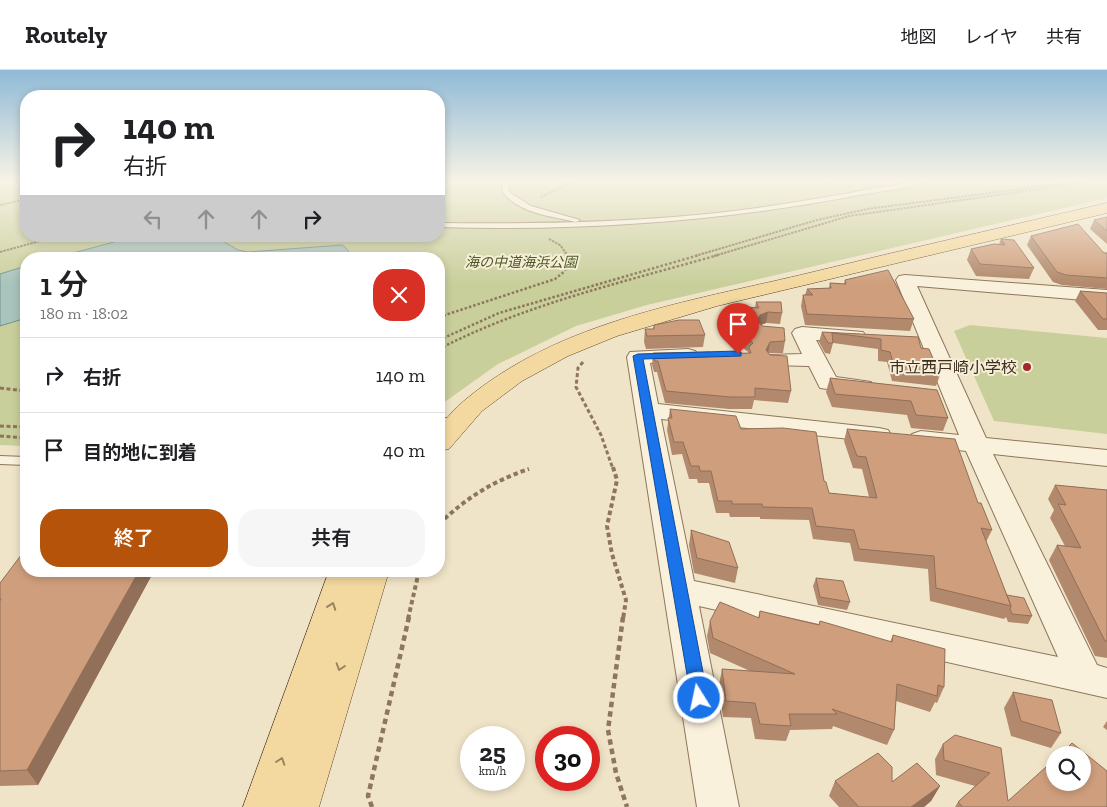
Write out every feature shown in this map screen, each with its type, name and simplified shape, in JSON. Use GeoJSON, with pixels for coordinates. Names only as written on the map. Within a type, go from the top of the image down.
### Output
{"type":"FeatureCollection","features":[{"type":"Feature","properties":{"kind":"main road"},"geometry":{"type":"LineString","coordinates":[[445,420],[467,392],[526,354],[583,329],[662,306],[1042,215]]}},
{"type":"Feature","properties":{"kind":"main road"},"geometry":{"type":"LineString","coordinates":[[445,420],[541,359],[594,336],[682,310],[1076,215]]}},
{"type":"Feature","properties":{"kind":"main road"},"geometry":{"type":"LineString","coordinates":[[266,807],[344,577]]}},
{"type":"Feature","properties":{"kind":"main road"},"geometry":{"type":"LineString","coordinates":[[296,807],[370,577]]}},
{"type":"Feature","properties":{"kind":"street"},"geometry":{"type":"LineString","coordinates":[[1096,680],[976,445],[944,396],[921,340],[905,280],[1043,284],[1107,296]]}},
{"type":"Feature","properties":{"kind":"street"},"geometry":{"type":"LineString","coordinates":[[872,337],[794,332],[816,360],[828,383],[886,389]]}},
{"type":"Feature","properties":{"kind":"street"},"geometry":{"type":"LineString","coordinates":[[710,355],[636,350],[718,807]]}},
{"type":"Feature","properties":{"kind":"street"},"geometry":{"type":"LineString","coordinates":[[776,360],[816,360]]}},
{"type":"Feature","properties":{"kind":"street"},"geometry":{"type":"LineString","coordinates":[[648,410],[1107,458]]}},
{"type":"Feature","properties":{"kind":"street"},"geometry":{"type":"LineString","coordinates":[[680,590],[1096,680]]}},
{"type":"Feature","properties":{"kind":"lane"},"geometry":{"type":"LineString","coordinates":[[559,215],[591,224]]}},
{"type":"Feature","properties":{"kind":"lane"},"geometry":{"type":"LineString","coordinates":[[445,225],[591,224],[701,215]]}},
{"type":"Feature","properties":{"kind":"lane"},"geometry":{"type":"LineString","coordinates":[[0,460],[20,461]]}},
{"type":"Feature","properties":{"kind":"path"},"geometry":{"type":"LineString","coordinates":[[445,337],[506,311],[838,215]]}},
{"type":"Feature","properties":{"kind":"path"},"geometry":{"type":"LineString","coordinates":[[445,347],[476,330],[536,308],[853,215]]}},
{"type":"Feature","properties":{"kind":"path"},"geometry":{"type":"LineString","coordinates":[[445,315],[555,279],[565,272],[568,255],[560,245],[522,226]]}},
{"type":"Feature","properties":{"kind":"path"},"geometry":{"type":"LineString","coordinates":[[0,252],[36,242]]}},
{"type":"Feature","properties":{"kind":"path"},"geometry":{"type":"LineString","coordinates":[[0,388],[20,390]]}},
{"type":"Feature","properties":{"kind":"path"},"geometry":{"type":"LineString","coordinates":[[0,426],[20,427]]}},
{"type":"Feature","properties":{"kind":"path"},"geometry":{"type":"LineString","coordinates":[[0,436],[20,438]]}},
{"type":"Feature","properties":{"kind":"path"},"geometry":{"type":"LineString","coordinates":[[445,519],[472,494],[497,479],[529,469]]}},
{"type":"Feature","properties":{"kind":"path"},"geometry":{"type":"LineString","coordinates":[[372,807],[368,796],[417,577]]}},
{"type":"Feature","properties":{"kind":"green space","name":"海の中道海浜公園"},"geometry":{"type":"Polygon","coordinates":[[[0,215],[20,215],[20,242],[445,242],[445,215],[1032,215],[647,305],[576,326],[498,364],[445,402],[445,252],[20,252],[20,446],[0,445],[0,215]]]}},
{"type":"Feature","properties":{"kind":"green space"},"geometry":{"type":"Polygon","coordinates":[[[970,325],[1107,338],[1107,434],[994,421],[954,331],[970,325]]]}},
{"type":"Feature","properties":{"kind":"water"},"geometry":{"type":"Polygon","coordinates":[[[114,242],[224,242],[238,250],[248,252],[77,252],[114,242]]]}},
{"type":"Feature","properties":{"kind":"water"},"geometry":{"type":"Polygon","coordinates":[[[342,245],[349,252],[248,252],[342,245]]]}},
{"type":"Feature","properties":{"kind":"water"},"geometry":{"type":"Polygon","coordinates":[[[20,268],[20,320],[0,326],[0,274],[20,268]]]}},
{"type":"Feature","properties":{"kind":"building"},"geometry":{"type":"Polygon","coordinates":[[[1107,217],[1107,231],[1094,220],[1107,217]]]}},
{"type":"Feature","properties":{"kind":"building"},"geometry":{"type":"Polygon","coordinates":[[[1078,224],[1104,253],[1107,253],[1107,278],[1066,275],[1057,272],[1031,236],[1078,224]]]}},
{"type":"Feature","properties":{"kind":"building"},"geometry":{"type":"Polygon","coordinates":[[[1001,239],[1014,240],[1034,268],[980,264],[971,249],[994,244],[1005,245],[1001,239]]]}},
{"type":"Feature","properties":{"kind":"building"},"geometry":{"type":"Polygon","coordinates":[[[888,270],[914,319],[807,314],[803,295],[813,295],[807,289],[831,288],[830,283],[846,284],[845,280],[888,270]]]}},
{"type":"Feature","properties":{"kind":"building"},"geometry":{"type":"Polygon","coordinates":[[[1080,291],[1107,293],[1107,319],[1103,319],[1080,291]]]}},
{"type":"Feature","properties":{"kind":"building"},"geometry":{"type":"Polygon","coordinates":[[[756,302],[781,302],[782,313],[768,312],[760,315],[757,320],[762,326],[784,328],[785,341],[770,342],[766,350],[770,355],[787,356],[791,391],[755,388],[755,397],[730,397],[666,391],[658,361],[655,361],[653,353],[751,353],[749,347],[753,343],[745,336],[734,309],[739,309],[739,307],[759,308],[756,302]]]}},
{"type":"Feature","properties":{"kind":"building"},"geometry":{"type":"Polygon","coordinates":[[[679,320],[699,320],[705,335],[647,336],[645,329],[654,329],[654,325],[679,320]]]}},
{"type":"Feature","properties":{"kind":"building"},"geometry":{"type":"Polygon","coordinates":[[[822,332],[918,337],[921,348],[929,349],[940,375],[895,370],[890,352],[881,350],[881,339],[832,333],[833,343],[828,343],[822,332]]]}},
{"type":"Feature","properties":{"kind":"building"},"geometry":{"type":"Polygon","coordinates":[[[830,378],[937,390],[948,418],[916,415],[911,401],[835,394],[830,378]]]}},
{"type":"Feature","properties":{"kind":"building"},"geometry":{"type":"Polygon","coordinates":[[[670,409],[736,416],[741,429],[783,428],[816,432],[824,481],[829,493],[877,498],[866,457],[857,456],[847,429],[955,439],[978,503],[981,503],[992,530],[981,528],[1011,606],[936,588],[934,556],[859,549],[854,530],[816,526],[812,508],[763,507],[762,504],[732,504],[732,501],[718,501],[711,471],[700,471],[699,466],[691,466],[683,442],[674,442],[668,418],[672,418],[670,409]]]}},
{"type":"Feature","properties":{"kind":"building"},"geometry":{"type":"Polygon","coordinates":[[[1055,485],[1107,490],[1107,641],[1105,641],[1057,545],[1081,548],[1058,504],[1066,505],[1055,485]]]}},
{"type":"Feature","properties":{"kind":"building"},"geometry":{"type":"Polygon","coordinates":[[[691,530],[729,542],[738,568],[697,558],[691,530]]]}},
{"type":"Feature","properties":{"kind":"building"},"geometry":{"type":"Polygon","coordinates":[[[20,557],[20,577],[136,577],[27,770],[0,771],[0,583],[20,557]]]}},
{"type":"Feature","properties":{"kind":"building"},"geometry":{"type":"Polygon","coordinates":[[[816,578],[843,581],[850,602],[820,597],[816,578]]]}},
{"type":"Feature","properties":{"kind":"building"},"geometry":{"type":"Polygon","coordinates":[[[1007,595],[1024,598],[1032,616],[1012,614],[1007,595]]]}},
{"type":"Feature","properties":{"kind":"building"},"geometry":{"type":"Polygon","coordinates":[[[720,602],[759,618],[760,611],[819,625],[820,621],[892,642],[893,635],[945,649],[944,687],[938,685],[937,696],[897,684],[894,730],[832,709],[837,714],[789,714],[791,726],[760,724],[755,703],[726,701],[722,669],[795,674],[713,638],[710,621],[720,602]]]}},
{"type":"Feature","properties":{"kind":"building"},"geometry":{"type":"Polygon","coordinates":[[[1013,692],[1052,700],[1061,733],[1021,721],[1013,692]]]}},
{"type":"Feature","properties":{"kind":"building"},"geometry":{"type":"Polygon","coordinates":[[[955,735],[1001,748],[1008,801],[1046,767],[1046,791],[1091,791],[1091,758],[1107,771],[1107,807],[963,807],[958,802],[990,773],[944,760],[943,744],[955,735]]]}},
{"type":"Feature","properties":{"kind":"building"},"geometry":{"type":"Polygon","coordinates":[[[878,753],[892,767],[892,782],[917,763],[940,786],[911,807],[859,807],[835,781],[878,753]]]}},
{"type":"Feature","properties":{"kind":"place","name":"市立西戸崎小学校"},"geometry":{"type":"Point","coordinates":[1027,367]}},
{"type":"Feature","properties":{"kind":"route"},"geometry":{"type":"LineString","coordinates":[[699,698],[638,356],[738,354]]}}]}
